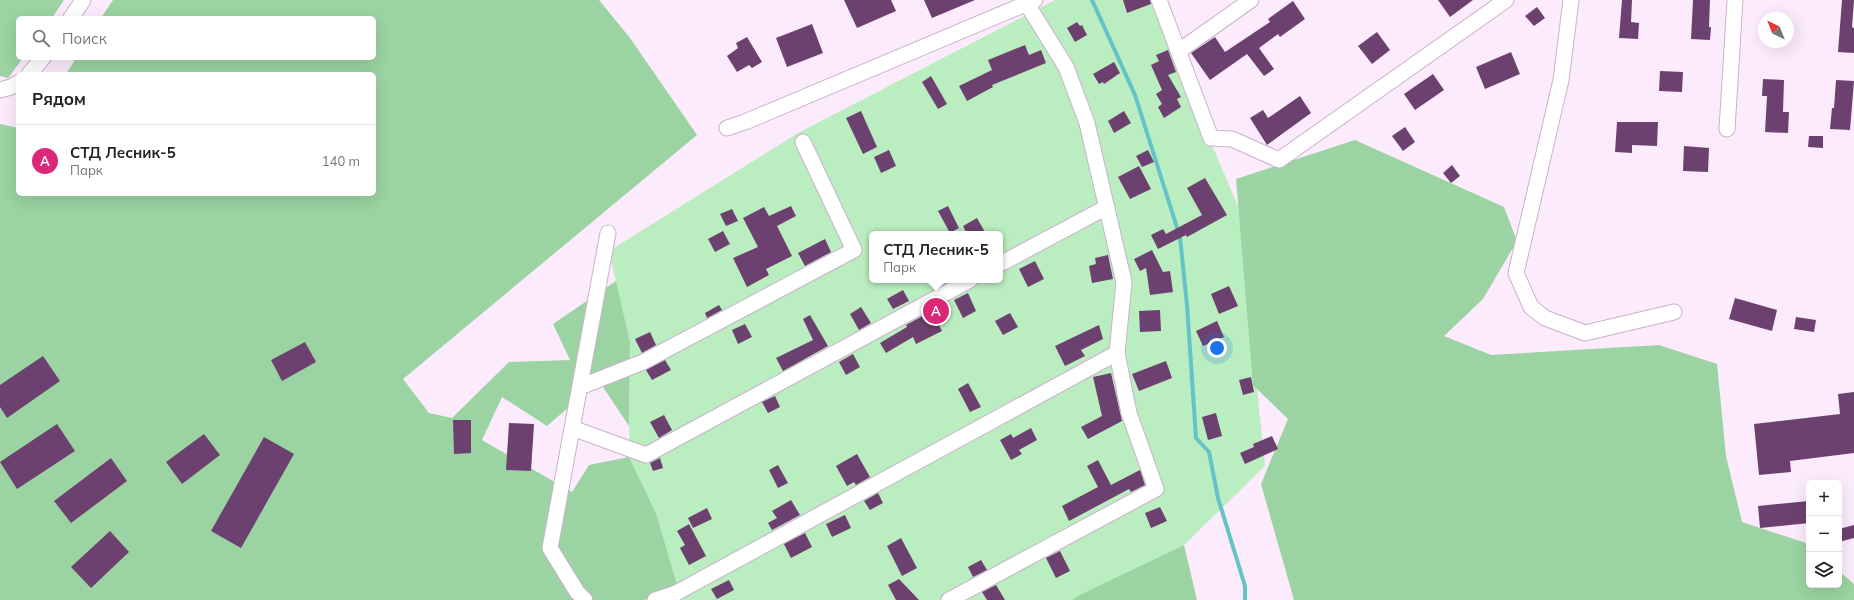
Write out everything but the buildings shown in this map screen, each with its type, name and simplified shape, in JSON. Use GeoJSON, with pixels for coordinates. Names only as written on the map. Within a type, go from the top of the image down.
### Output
{"type":"FeatureCollection","features":[{"type":"Feature","properties":{"kind":"street"},"geometry":{"type":"LineString","coordinates":[[72,16],[83,0]]}},
{"type":"Feature","properties":{"kind":"street"},"geometry":{"type":"LineString","coordinates":[[1159,0],[1211,138],[1232,139],[1279,160],[1506,0]]}},
{"type":"Feature","properties":{"kind":"street"},"geometry":{"type":"LineString","coordinates":[[1179,51],[1251,0]]}},
{"type":"Feature","properties":{"kind":"street"},"geometry":{"type":"LineString","coordinates":[[1571,0],[1561,80],[1516,273],[1531,307],[1545,318],[1585,333],[1674,312]]}},
{"type":"Feature","properties":{"kind":"street"},"geometry":{"type":"LineString","coordinates":[[1727,129],[1735,0]]}},
{"type":"Feature","properties":{"kind":"street"},"geometry":{"type":"LineString","coordinates":[[727,128],[745,122],[1031,2],[1066,67],[1087,123],[1124,282],[1117,353],[1129,413],[1156,489],[949,600]]}},
{"type":"Feature","properties":{"kind":"street"},"geometry":{"type":"LineString","coordinates":[[32,72],[41,60]]}},
{"type":"Feature","properties":{"kind":"street"},"geometry":{"type":"LineString","coordinates":[[0,90],[16,84]]}},
{"type":"Feature","properties":{"kind":"street"},"geometry":{"type":"LineString","coordinates":[[580,387],[643,362],[854,250],[803,142]]}},
{"type":"Feature","properties":{"kind":"street"},"geometry":{"type":"LineString","coordinates":[[1003,262],[1107,206]]}},
{"type":"Feature","properties":{"kind":"street"},"geometry":{"type":"LineString","coordinates":[[585,600],[577,592],[550,548],[608,233]]}},
{"type":"Feature","properties":{"kind":"street"},"geometry":{"type":"LineString","coordinates":[[572,428],[646,455],[964,283]]}},
{"type":"Feature","properties":{"kind":"street"},"geometry":{"type":"LineString","coordinates":[[655,600],[676,593],[1117,353]]}},
{"type":"Feature","properties":{"kind":"green space"},"geometry":{"type":"Polygon","coordinates":[[[0,0],[64,0],[53,16],[16,16],[16,60],[22,60],[8,78],[0,76],[0,0]]]}},
{"type":"Feature","properties":{"kind":"green space"},"geometry":{"type":"Polygon","coordinates":[[[113,0],[599,0],[630,38],[697,135],[403,379],[429,413],[452,418],[509,362],[570,360],[553,324],[616,281],[630,342],[629,426],[599,381],[547,426],[502,397],[482,440],[572,492],[589,465],[629,457],[656,513],[677,585],[644,600],[0,600],[0,124],[16,128],[16,196],[376,196],[376,72],[67,72],[75,60],[376,60],[376,16],[102,16],[113,0]]]}},
{"type":"Feature","properties":{"kind":"green space"},"geometry":{"type":"Polygon","coordinates":[[[1055,0],[1150,0],[1238,206],[1265,466],[1184,545],[1071,600],[644,600],[677,586],[656,513],[629,457],[630,342],[609,251],[798,133],[1055,0]]]}},
{"type":"Feature","properties":{"kind":"green space"},"geometry":{"type":"Polygon","coordinates":[[[1355,140],[1504,207],[1517,241],[1483,299],[1444,336],[1491,355],[1659,345],[1717,364],[1726,456],[1742,522],[1806,543],[1806,588],[1842,588],[1842,574],[1854,584],[1854,600],[1294,600],[1261,484],[1288,419],[1253,385],[1236,179],[1355,140]]]}},
{"type":"Feature","properties":{"kind":"green space"},"geometry":{"type":"Polygon","coordinates":[[[1184,545],[1197,600],[1071,600],[1084,593],[1184,545]]]}},
{"type":"Feature","properties":{"kind":"waterway"},"geometry":{"type":"LineString","coordinates":[[1092,0],[1135,95],[1180,237],[1187,305],[1196,438],[1209,452],[1218,498],[1245,586],[1245,600]]}},
{"type":"Feature","properties":{"kind":"place","name":"СТД Лесник-5"},"geometry":{"type":"Point","coordinates":[936,311]}}]}
